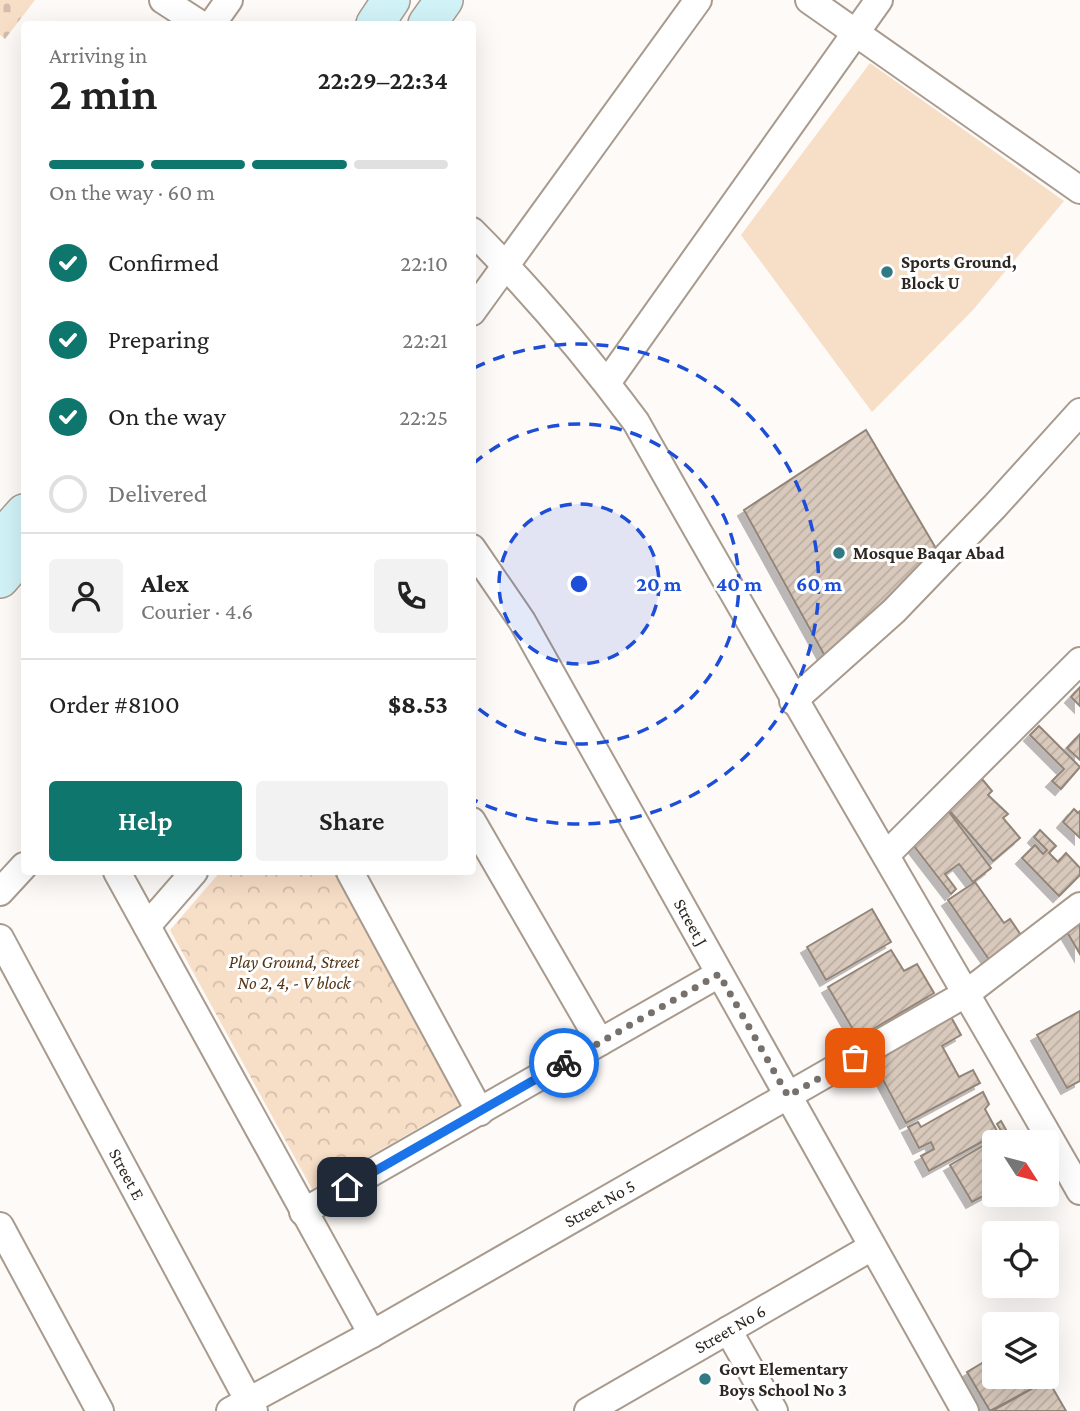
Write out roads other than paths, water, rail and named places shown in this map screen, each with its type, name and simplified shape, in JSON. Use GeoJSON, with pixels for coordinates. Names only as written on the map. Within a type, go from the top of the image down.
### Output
{"type":"FeatureCollection","features":[{"type":"Feature","properties":{"kind":"main road"},"geometry":{"type":"LineString","coordinates":[[377,21],[391,0]]}},
{"type":"Feature","properties":{"kind":"main road"},"geometry":{"type":"LineString","coordinates":[[429,21],[444,0]]}},
{"type":"Feature","properties":{"kind":"main road"},"geometry":{"type":"LineString","coordinates":[[0,540],[21,516]]}},
{"type":"Feature","properties":{"kind":"main road"},"geometry":{"type":"LineString","coordinates":[[0,579],[21,554]]}},
{"type":"Feature","properties":{"kind":"street"},"geometry":{"type":"LineString","coordinates":[[163,0],[195,21]]}},
{"type":"Feature","properties":{"kind":"street"},"geometry":{"type":"LineString","coordinates":[[214,21],[229,0]]}},
{"type":"Feature","properties":{"kind":"street"},"geometry":{"type":"LineString","coordinates":[[476,306],[698,0]]}},
{"type":"Feature","properties":{"kind":"street"},"geometry":{"type":"LineString","coordinates":[[809,0],[1080,190]]}},
{"type":"Feature","properties":{"kind":"street"},"geometry":{"type":"LineString","coordinates":[[607,383],[879,0]]}},
{"type":"Feature","properties":{"kind":"street"},"geometry":{"type":"LineString","coordinates":[[476,235],[506,265],[607,383],[635,422],[793,701],[967,993],[1080,1191]]}},
{"type":"Feature","properties":{"kind":"street"},"geometry":{"type":"LineString","coordinates":[[793,701],[894,611],[1080,412]]}},
{"type":"Feature","properties":{"kind":"street","name":"Street J"},"geometry":{"type":"LineString","coordinates":[[476,554],[522,621],[965,1411]]}},
{"type":"Feature","properties":{"kind":"street"},"geometry":{"type":"LineString","coordinates":[[886,855],[1080,661]]}},
{"type":"Feature","properties":{"kind":"street"},"geometry":{"type":"LineString","coordinates":[[476,828],[600,1042]]}},
{"type":"Feature","properties":{"kind":"street"},"geometry":{"type":"LineString","coordinates":[[0,891],[21,869]]}},
{"type":"Feature","properties":{"kind":"street"},"geometry":{"type":"LineString","coordinates":[[119,875],[372,1334]]}},
{"type":"Feature","properties":{"kind":"street"},"geometry":{"type":"LineString","coordinates":[[148,926],[191,875]]}},
{"type":"Feature","properties":{"kind":"street"},"geometry":{"type":"LineString","coordinates":[[352,875],[480,1112]]}},
{"type":"Feature","properties":{"kind":"street","name":"Street No 5"},"geometry":{"type":"LineString","coordinates":[[244,1407],[967,993],[1080,906]]}},
{"type":"Feature","properties":{"kind":"street","name":"Street E"},"geometry":{"type":"LineString","coordinates":[[0,938],[244,1407]]}},
{"type":"Feature","properties":{"kind":"street"},"geometry":{"type":"LineString","coordinates":[[303,1212],[719,974]]}},
{"type":"Feature","properties":{"kind":"street"},"geometry":{"type":"LineString","coordinates":[[0,1226],[100,1411]]}},
{"type":"Feature","properties":{"kind":"street","name":"Street No 6"},"geometry":{"type":"LineString","coordinates":[[588,1411],[872,1247]]}},
{"type":"Feature","properties":{"kind":"street"},"geometry":{"type":"LineString","coordinates":[[728,1330],[774,1411]]}},
{"type":"Feature","properties":{"kind":"place","name":"Sports Ground, Block U"},"geometry":{"type":"Point","coordinates":[887,272]}},
{"type":"Feature","properties":{"kind":"place","name":"Mosque Baqar Abad"},"geometry":{"type":"Point","coordinates":[839,553]}},
{"type":"Feature","properties":{"kind":"place","name":"Govt Elementary Boys School No 3"},"geometry":{"type":"Point","coordinates":[705,1379]}},
{"type":"Feature","properties":{"kind":"park label","name":"Play Ground, Street No 2, 4, - V block"},"geometry":{"type":"Point","coordinates":[294,972]}}]}
